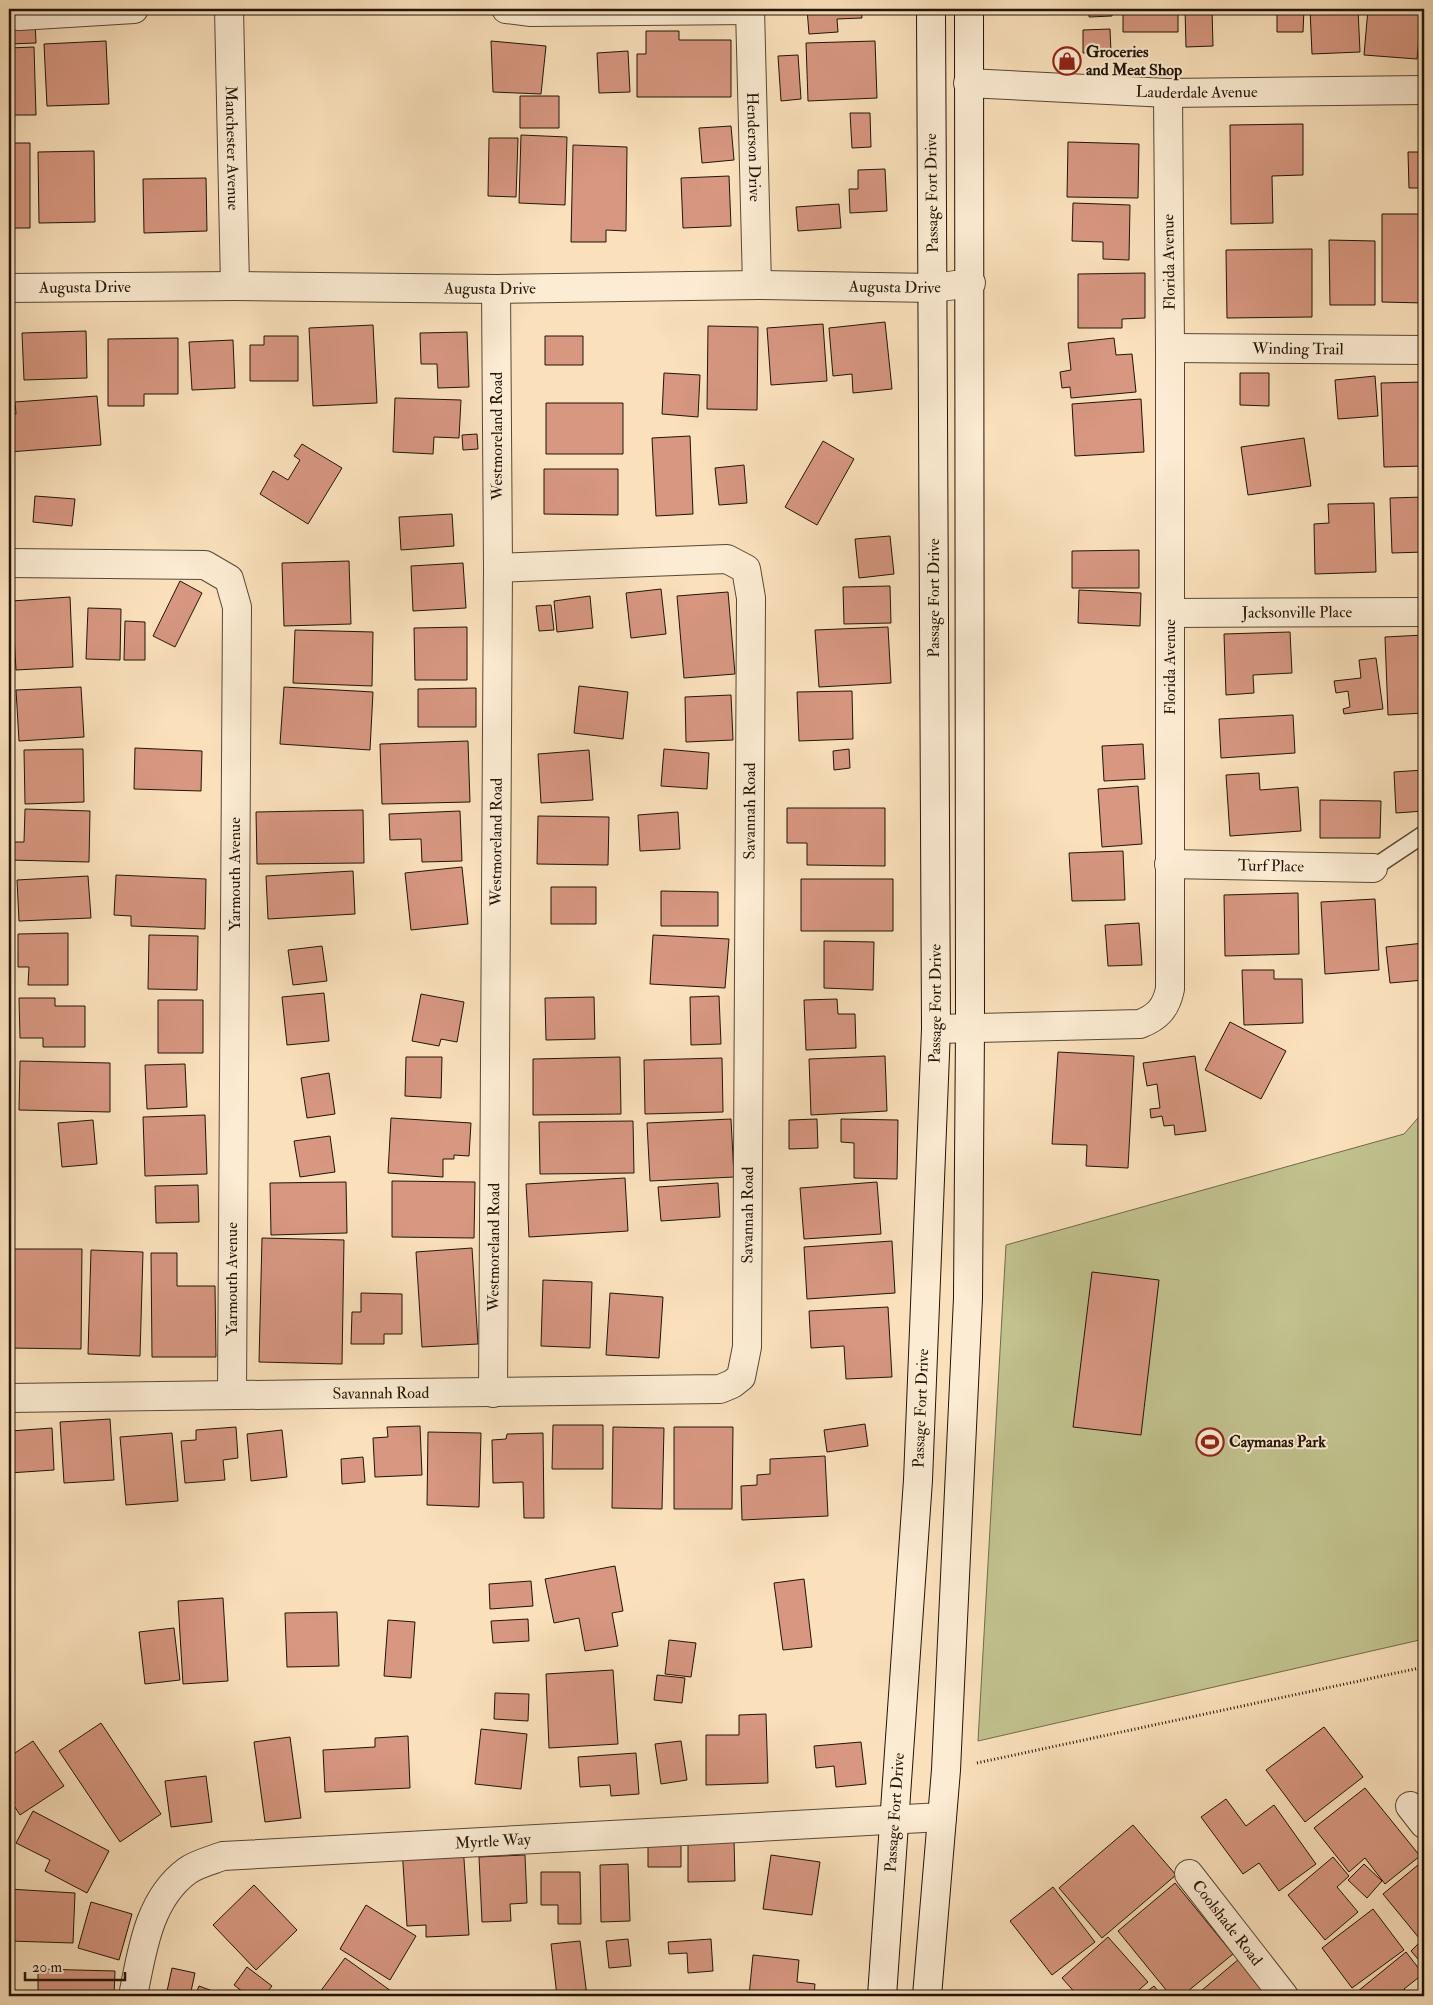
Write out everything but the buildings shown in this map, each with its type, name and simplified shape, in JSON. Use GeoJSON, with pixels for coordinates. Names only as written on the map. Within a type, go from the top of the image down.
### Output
{"type":"FeatureCollection","features":[{"type":"Feature","properties":{"kind":"street"},"geometry":{"type":"LineString","coordinates":[[9,14],[19,16],[134,9]]}},
{"type":"Feature","properties":{"kind":"street","name":"Manchester Avenue"},"geometry":{"type":"LineString","coordinates":[[230,9],[235,286]]}},
{"type":"Feature","properties":{"kind":"street"},"geometry":{"type":"LineString","coordinates":[[506,9],[531,12],[750,10]]}},
{"type":"Feature","properties":{"kind":"street","name":"Passage Fort Drive"},"geometry":{"type":"LineString","coordinates":[[882,1996],[918,1480],[936,1028],[931,9]]}},
{"type":"Feature","properties":{"kind":"street"},"geometry":{"type":"LineString","coordinates":[[927,1996],[946,1770],[968,1298],[971,282],[968,83],[969,9]]}},
{"type":"Feature","properties":{"kind":"street","name":"Henderson Drive"},"geometry":{"type":"LineString","coordinates":[[750,10],[757,285]]}},
{"type":"Feature","properties":{"kind":"street","name":"Lauderdale Avenue"},"geometry":{"type":"LineString","coordinates":[[968,83],[1168,92],[1424,90]]}},
{"type":"Feature","properties":{"kind":"street","name":"Florida Avenue"},"geometry":{"type":"LineString","coordinates":[[936,1028],[1140,1024],[1161,1012],[1168,1002],[1170,989],[1171,613],[1168,92]]}},
{"type":"Feature","properties":{"kind":"street","name":"Augusta Drive"},"geometry":{"type":"LineString","coordinates":[[9,288],[235,286],[496,290],[757,285],[933,288],[971,282]]}},
{"type":"Feature","properties":{"kind":"street","name":"Westmoreland Road"},"geometry":{"type":"LineString","coordinates":[[493,1393],[498,568],[496,290]]}},
{"type":"Feature","properties":{"kind":"street","name":"Winding Trail"},"geometry":{"type":"LineString","coordinates":[[1170,348],[1424,350]]}},
{"type":"Feature","properties":{"kind":"street","name":"Savannah Road"},"geometry":{"type":"LineString","coordinates":[[9,1398],[232,1394],[493,1393],[720,1388],[732,1384],[741,1377],[747,1337],[751,598],[746,569],[727,559],[498,568]]}},
{"type":"Feature","properties":{"kind":"street","name":"Yarmouth Avenue"},"geometry":{"type":"LineString","coordinates":[[9,563],[205,565],[229,579],[237,607],[232,1394]]}},
{"type":"Feature","properties":{"kind":"street","name":"Jacksonville Place"},"geometry":{"type":"LineString","coordinates":[[1171,613],[1424,612]]}},
{"type":"Feature","properties":{"kind":"street","name":"Turf Place"},"geometry":{"type":"LineString","coordinates":[[1169,864],[1373,868]]}},
{"type":"Feature","properties":{"kind":"street","name":"Myrtle Way"},"geometry":{"type":"LineString","coordinates":[[132,1996],[147,1930],[164,1895],[187,1870],[223,1856],[942,1817]]}},
{"type":"Feature","properties":{"kind":"street","name":"Coolshade Road"},"geometry":{"type":"LineString","coordinates":[[1188,1874],[1284,1996]]}},
{"type":"Feature","properties":{"kind":"lane"},"geometry":{"type":"LineString","coordinates":[[1373,868],[1424,834]]}},
{"type":"Feature","properties":{"kind":"path"},"geometry":{"type":"LineString","coordinates":[[946,1770],[1424,1667]]}},
{"type":"Feature","properties":{"kind":"green space","name":"Caymanas Park"},"geometry":{"type":"Polygon","coordinates":[[[1424,1111],[1424,1639],[978,1741],[1006,1245],[1404,1134],[1424,1111]]]}},
{"type":"Feature","properties":{"kind":"place","name":"Groceries and Meat Shop"},"geometry":{"type":"Point","coordinates":[1067,61]}},
{"type":"Feature","properties":{"kind":"place","name":"Caymanas Park"},"geometry":{"type":"Point","coordinates":[1210,1442]}}]}
